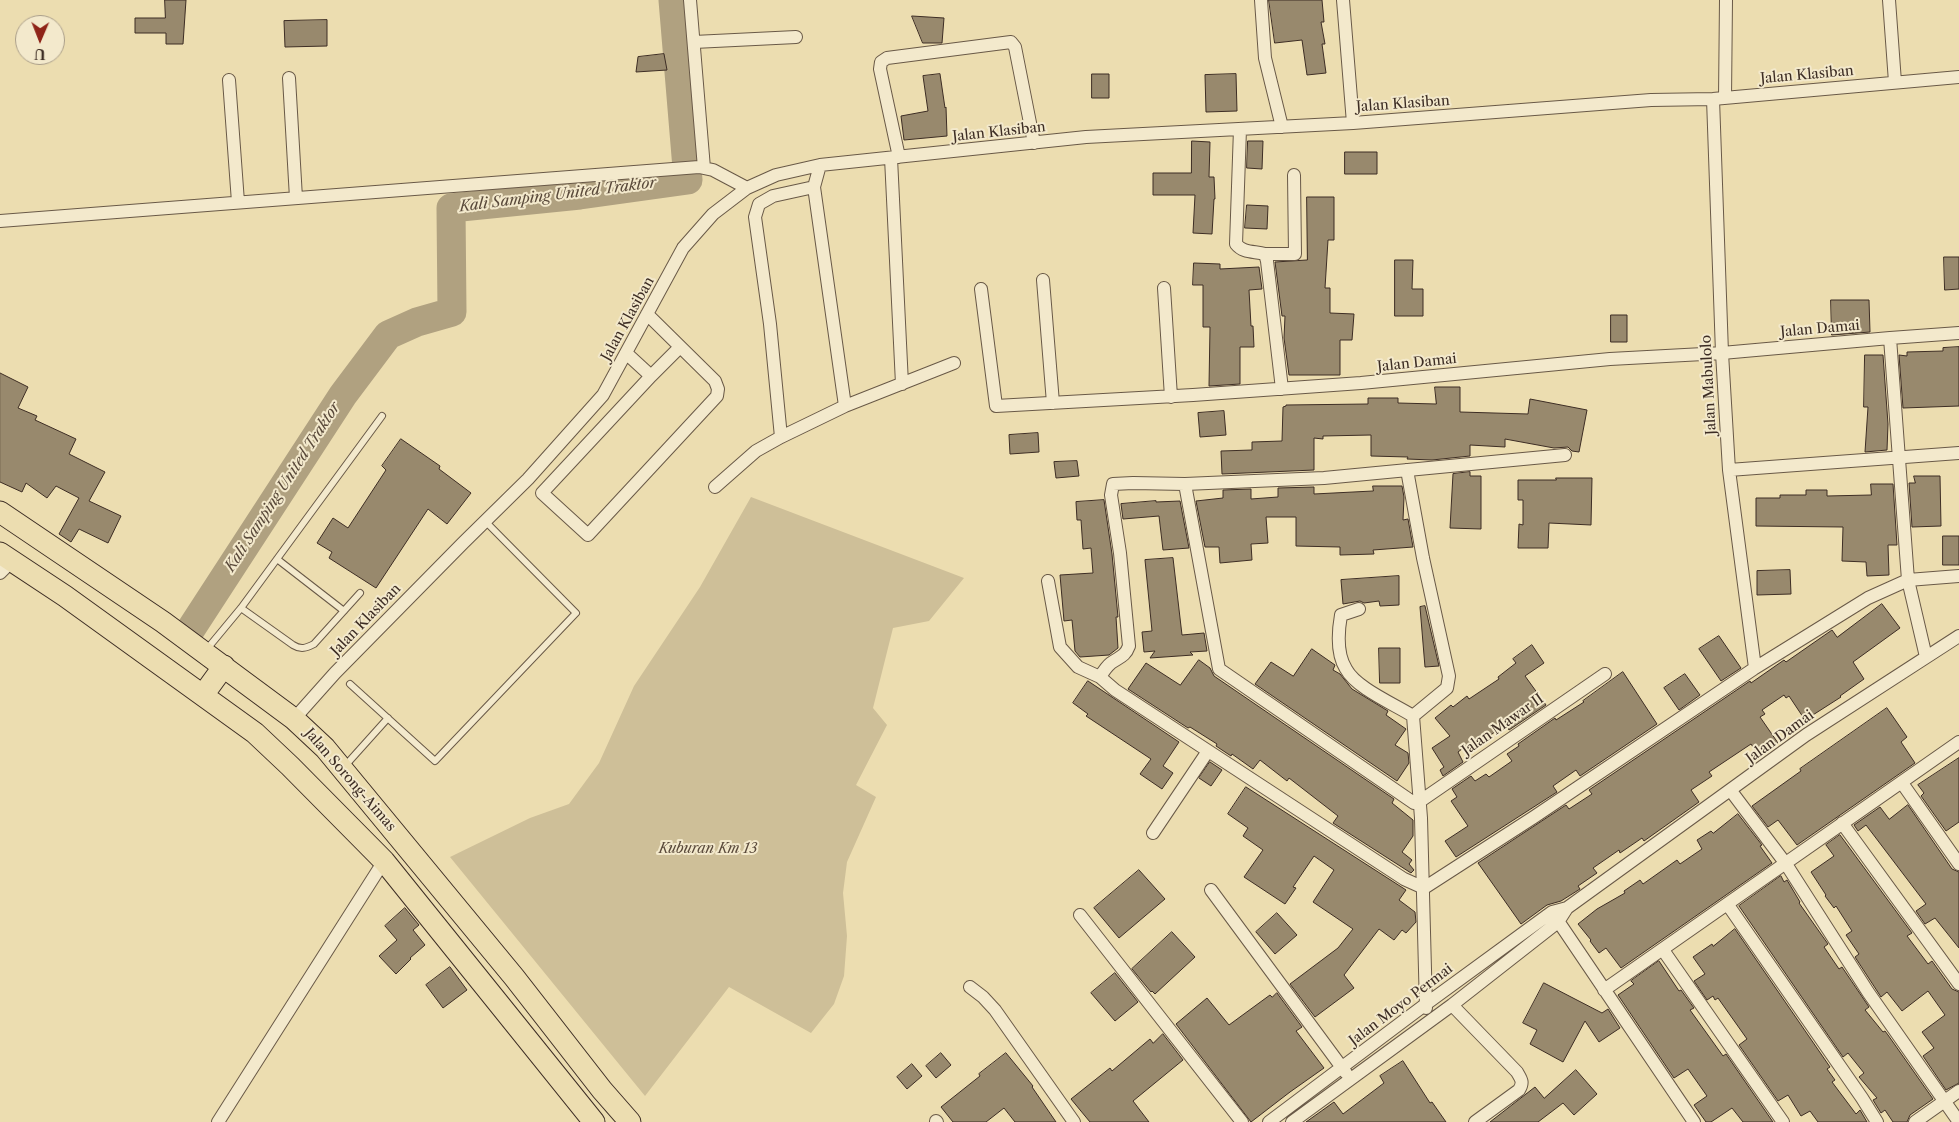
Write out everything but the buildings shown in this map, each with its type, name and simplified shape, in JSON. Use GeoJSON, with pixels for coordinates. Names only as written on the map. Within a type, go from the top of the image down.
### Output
{"type":"FeatureCollection","features":[{"type":"Feature","properties":{"kind":"highway","name":"Jalan Sorong-Aimas"},"geometry":{"type":"LineString","coordinates":[[0,512],[105,582],[224,666],[294,719],[325,748],[508,969],[602,1090],[630,1122]]}},
{"type":"Feature","properties":{"kind":"highway","name":"Jalan Sorong-Aimas"},"geometry":{"type":"LineString","coordinates":[[4,563],[73,601],[255,733],[290,766],[384,862],[594,1122]]}},
{"type":"Feature","properties":{"kind":"highway"},"geometry":{"type":"LineString","coordinates":[[203,695],[224,666]]}},
{"type":"Feature","properties":{"kind":"street"},"geometry":{"type":"LineString","coordinates":[[690,0],[701,167]]}},
{"type":"Feature","properties":{"kind":"street"},"geometry":{"type":"LineString","coordinates":[[1261,0],[1265,58],[1282,127]]}},
{"type":"Feature","properties":{"kind":"street"},"geometry":{"type":"LineString","coordinates":[[1343,0],[1353,123]]}},
{"type":"Feature","properties":{"kind":"street","name":"Jalan Mabulolo"},"geometry":{"type":"LineString","coordinates":[[1726,0],[1719,99],[1722,353],[1729,470],[1755,668]]}},
{"type":"Feature","properties":{"kind":"street"},"geometry":{"type":"LineString","coordinates":[[1889,0],[1895,82]]}},
{"type":"Feature","properties":{"kind":"street"},"geometry":{"type":"LineString","coordinates":[[694,42],[796,37]]}},
{"type":"Feature","properties":{"kind":"street"},"geometry":{"type":"LineString","coordinates":[[902,384],[895,158],[880,62],[887,58],[1011,42],[1015,47],[1034,143]]}},
{"type":"Feature","properties":{"kind":"street","name":"Jalan Klasiban"},"geometry":{"type":"LineString","coordinates":[[294,719],[335,673],[528,479],[604,395],[683,248],[714,214],[747,188],[776,175],[820,165],[1086,137],[1353,123],[1651,100],[1719,99],[1959,77]]}},
{"type":"Feature","properties":{"kind":"street"},"geometry":{"type":"LineString","coordinates":[[288,78],[296,198]]}},
{"type":"Feature","properties":{"kind":"street"},"geometry":{"type":"LineString","coordinates":[[229,80],[238,202]]}},
{"type":"Feature","properties":{"kind":"street"},"geometry":{"type":"LineString","coordinates":[[1240,129],[1236,244],[1239,248],[1265,254],[1295,254],[1294,175]]}},
{"type":"Feature","properties":{"kind":"street"},"geometry":{"type":"LineString","coordinates":[[820,165],[814,187],[845,406]]}},
{"type":"Feature","properties":{"kind":"street"},"geometry":{"type":"LineString","coordinates":[[0,221],[701,167],[713,170],[747,188]]}},
{"type":"Feature","properties":{"kind":"street"},"geometry":{"type":"LineString","coordinates":[[781,437],[770,324],[755,217],[759,204],[773,196],[814,187]]}},
{"type":"Feature","properties":{"kind":"street"},"geometry":{"type":"LineString","coordinates":[[1265,254],[1282,389]]}},
{"type":"Feature","properties":{"kind":"street"},"geometry":{"type":"LineString","coordinates":[[1042,280],[1053,403]]}},
{"type":"Feature","properties":{"kind":"street"},"geometry":{"type":"LineString","coordinates":[[1164,288],[1171,397]]}},
{"type":"Feature","properties":{"kind":"street","name":"Jalan Damai"},"geometry":{"type":"LineString","coordinates":[[981,289],[996,406],[1282,389],[1610,359],[1722,353],[1959,333]]}},
{"type":"Feature","properties":{"kind":"street"},"geometry":{"type":"LineString","coordinates":[[528,479],[588,535],[603,521],[716,396],[718,389],[715,381],[647,314]]}},
{"type":"Feature","properties":{"kind":"street"},"geometry":{"type":"LineString","coordinates":[[1890,338],[1908,580],[1926,657]]}},
{"type":"Feature","properties":{"kind":"street"},"geometry":{"type":"LineString","coordinates":[[542,493],[680,346]]}},
{"type":"Feature","properties":{"kind":"street"},"geometry":{"type":"LineString","coordinates":[[626,353],[651,376]]}},
{"type":"Feature","properties":{"kind":"street"},"geometry":{"type":"LineString","coordinates":[[715,487],[756,451],[781,437],[845,406],[954,363]]}},
{"type":"Feature","properties":{"kind":"street"},"geometry":{"type":"LineString","coordinates":[[1729,470],[1959,453]]}},
{"type":"Feature","properties":{"kind":"street"},"geometry":{"type":"LineString","coordinates":[[1100,677],[1111,663],[1122,658],[1129,646],[1120,553],[1111,489],[1113,484],[1185,484],[1324,478],[1565,455]]}},
{"type":"Feature","properties":{"kind":"street"},"geometry":{"type":"LineString","coordinates":[[1407,470],[1423,558],[1449,676],[1447,688],[1413,716]]}},
{"type":"Feature","properties":{"kind":"street"},"geometry":{"type":"LineString","coordinates":[[1185,484],[1219,669],[1414,803],[1419,802]]}},
{"type":"Feature","properties":{"kind":"street"},"geometry":{"type":"LineString","coordinates":[[1048,581],[1060,647],[1078,667],[1100,677],[1106,684],[1411,884],[1424,888],[1534,817],[1755,668],[1868,598],[1908,580],[1959,576]]}},
{"type":"Feature","properties":{"kind":"street"},"geometry":{"type":"LineString","coordinates":[[1359,609],[1341,615],[1340,656],[1346,670],[1360,684],[1413,716]]}},
{"type":"Feature","properties":{"kind":"street","name":"Jalan Damai"},"geometry":{"type":"LineString","coordinates":[[1555,917],[1806,735],[1959,636]]}},
{"type":"Feature","properties":{"kind":"street","name":"Jalan Mawar II"},"geometry":{"type":"LineString","coordinates":[[1419,802],[1605,674]]}},
{"type":"Feature","properties":{"kind":"street"},"geometry":{"type":"LineString","coordinates":[[1413,716],[1424,888],[1425,1023]]}},
{"type":"Feature","properties":{"kind":"street"},"geometry":{"type":"LineString","coordinates":[[1604,990],[1959,742]]}},
{"type":"Feature","properties":{"kind":"street"},"geometry":{"type":"LineString","coordinates":[[1154,833],[1208,751]]}},
{"type":"Feature","properties":{"kind":"street"},"geometry":{"type":"LineString","coordinates":[[1902,783],[1959,864]]}},
{"type":"Feature","properties":{"kind":"street"},"geometry":{"type":"LineString","coordinates":[[1730,791],[1786,864],[1868,992],[1959,1122]]}},
{"type":"Feature","properties":{"kind":"street"},"geometry":{"type":"LineString","coordinates":[[1842,823],[1959,984]]}},
{"type":"Feature","properties":{"kind":"street"},"geometry":{"type":"LineString","coordinates":[[218,1122],[384,862]]}},
{"type":"Feature","properties":{"kind":"street"},"geometry":{"type":"LineString","coordinates":[[1211,890],[1351,1080]]}},
{"type":"Feature","properties":{"kind":"street"},"geometry":{"type":"LineString","coordinates":[[1728,905],[1877,1122]]}},
{"type":"Feature","properties":{"kind":"street"},"geometry":{"type":"LineString","coordinates":[[1080,915],[1242,1122]]}},
{"type":"Feature","properties":{"kind":"street"},"geometry":{"type":"LineString","coordinates":[[1292,1122],[1452,1004],[1555,917],[1694,1122]]}},
{"type":"Feature","properties":{"kind":"street","name":"Jalan Moyo Permai"},"geometry":{"type":"LineString","coordinates":[[1269,1122],[1426,1004],[1555,917]]}},
{"type":"Feature","properties":{"kind":"street"},"geometry":{"type":"LineString","coordinates":[[1663,950],[1783,1122]]}},
{"type":"Feature","properties":{"kind":"street"},"geometry":{"type":"LineString","coordinates":[[970,988],[983,997],[995,1010],[1074,1122]]}},
{"type":"Feature","properties":{"kind":"street"},"geometry":{"type":"LineString","coordinates":[[1452,1004],[1517,1072],[1522,1080],[1519,1090],[1475,1122]]}},
{"type":"Feature","properties":{"kind":"street"},"geometry":{"type":"LineString","coordinates":[[1914,1122],[1959,1092]]}},
{"type":"Feature","properties":{"kind":"lane"},"geometry":{"type":"LineString","coordinates":[[204,652],[241,608],[382,416]]}},
{"type":"Feature","properties":{"kind":"lane"},"geometry":{"type":"LineString","coordinates":[[350,684],[435,760],[576,613],[485,521]]}},
{"type":"Feature","properties":{"kind":"lane"},"geometry":{"type":"LineString","coordinates":[[277,559],[344,611]]}},
{"type":"Feature","properties":{"kind":"lane"},"geometry":{"type":"LineString","coordinates":[[241,608],[299,648],[314,644],[360,593]]}},
{"type":"Feature","properties":{"kind":"lane"},"geometry":{"type":"LineString","coordinates":[[343,768],[388,718]]}},
{"type":"Feature","properties":{"kind":"green space","name":"Kuburan Km 13"},"geometry":{"type":"Polygon","coordinates":[[[751,497],[964,578],[929,621],[893,628],[873,708],[887,725],[856,785],[876,797],[847,862],[843,893],[847,936],[844,976],[834,1004],[811,1033],[729,987],[645,1096],[450,857],[530,818],[569,804],[599,763],[634,686],[700,587],[751,497]]]}},
{"type":"Feature","properties":{"kind":"waterway","name":"Kali Samping United Traktor"},"geometry":{"type":"LineString","coordinates":[[187,635],[343,395],[388,335],[417,322],[452,312],[451,208],[580,195],[688,180],[673,0]]}}]}
